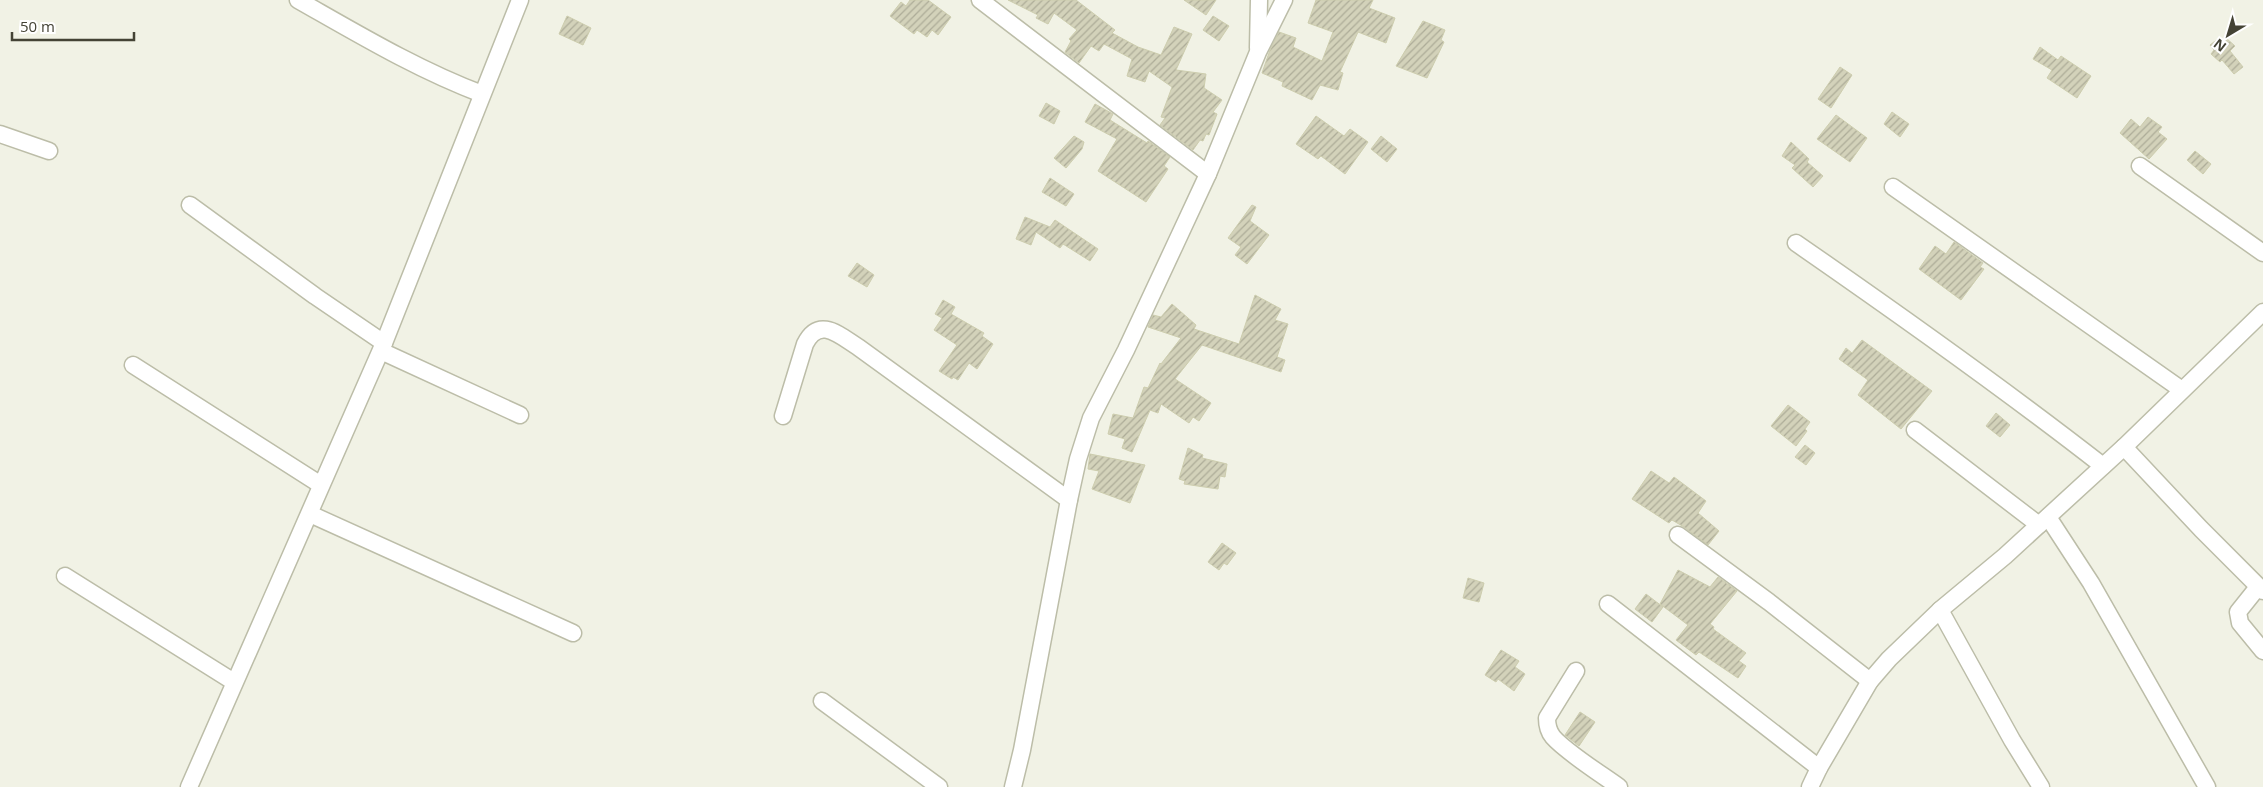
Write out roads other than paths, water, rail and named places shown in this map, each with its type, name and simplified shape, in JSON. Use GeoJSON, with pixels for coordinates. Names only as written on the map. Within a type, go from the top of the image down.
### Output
{"type":"FeatureCollection","features":[{"type":"Feature","properties":{"kind":"street"},"geometry":{"type":"LineString","coordinates":[[298,0],[395,54],[456,84],[482,94]]}},
{"type":"Feature","properties":{"kind":"street"},"geometry":{"type":"LineString","coordinates":[[189,787],[382,347],[520,0]]}},
{"type":"Feature","properties":{"kind":"street"},"geometry":{"type":"LineString","coordinates":[[980,0],[1208,174]]}},
{"type":"Feature","properties":{"kind":"street"},"geometry":{"type":"LineString","coordinates":[[1258,52],[1259,0]]}},
{"type":"Feature","properties":{"kind":"street"},"geometry":{"type":"LineString","coordinates":[[1013,787],[1024,741],[1068,500],[1091,418],[1126,350],[1208,174],[1258,52],[1284,0]]}},
{"type":"Feature","properties":{"kind":"street"},"geometry":{"type":"LineString","coordinates":[[0,134],[49,151]]}},
{"type":"Feature","properties":{"kind":"street"},"geometry":{"type":"LineString","coordinates":[[2140,166],[2263,253]]}},
{"type":"Feature","properties":{"kind":"street"},"geometry":{"type":"LineString","coordinates":[[1893,187],[2182,390]]}},
{"type":"Feature","properties":{"kind":"street"},"geometry":{"type":"LineString","coordinates":[[190,205],[382,347],[520,415]]}},
{"type":"Feature","properties":{"kind":"street"},"geometry":{"type":"LineString","coordinates":[[1796,243],[1920,329],[2043,419],[2103,466]]}},
{"type":"Feature","properties":{"kind":"street"},"geometry":{"type":"LineString","coordinates":[[1810,787],[1819,768],[1870,681],[1889,660],[1940,610],[2044,521],[2263,312]]}},
{"type":"Feature","properties":{"kind":"street"},"geometry":{"type":"LineString","coordinates":[[783,416],[804,344],[809,336],[817,330],[830,330],[858,347],[1068,500]]}},
{"type":"Feature","properties":{"kind":"street"},"geometry":{"type":"LineString","coordinates":[[133,365],[321,486]]}},
{"type":"Feature","properties":{"kind":"street"},"geometry":{"type":"LineString","coordinates":[[1915,430],[2044,521],[2091,583],[2207,787]]}},
{"type":"Feature","properties":{"kind":"street"},"geometry":{"type":"LineString","coordinates":[[2124,446],[2200,529],[2261,589],[2238,612],[2240,623],[2263,651]]}},
{"type":"Feature","properties":{"kind":"street"},"geometry":{"type":"LineString","coordinates":[[310,514],[573,633]]}},
{"type":"Feature","properties":{"kind":"street"},"geometry":{"type":"LineString","coordinates":[[1678,535],[1769,602],[1870,681]]}},
{"type":"Feature","properties":{"kind":"street"},"geometry":{"type":"LineString","coordinates":[[65,576],[234,682]]}},
{"type":"Feature","properties":{"kind":"street"},"geometry":{"type":"LineString","coordinates":[[1608,604],[1819,768]]}},
{"type":"Feature","properties":{"kind":"street"},"geometry":{"type":"LineString","coordinates":[[1940,610],[2012,740],[2041,787]]}},
{"type":"Feature","properties":{"kind":"street"},"geometry":{"type":"LineString","coordinates":[[1576,671],[1547,718],[1547,727],[1552,736],[1563,746],[1619,787]]}},
{"type":"Feature","properties":{"kind":"street"},"geometry":{"type":"LineString","coordinates":[[822,701],[939,787]]}}]}
